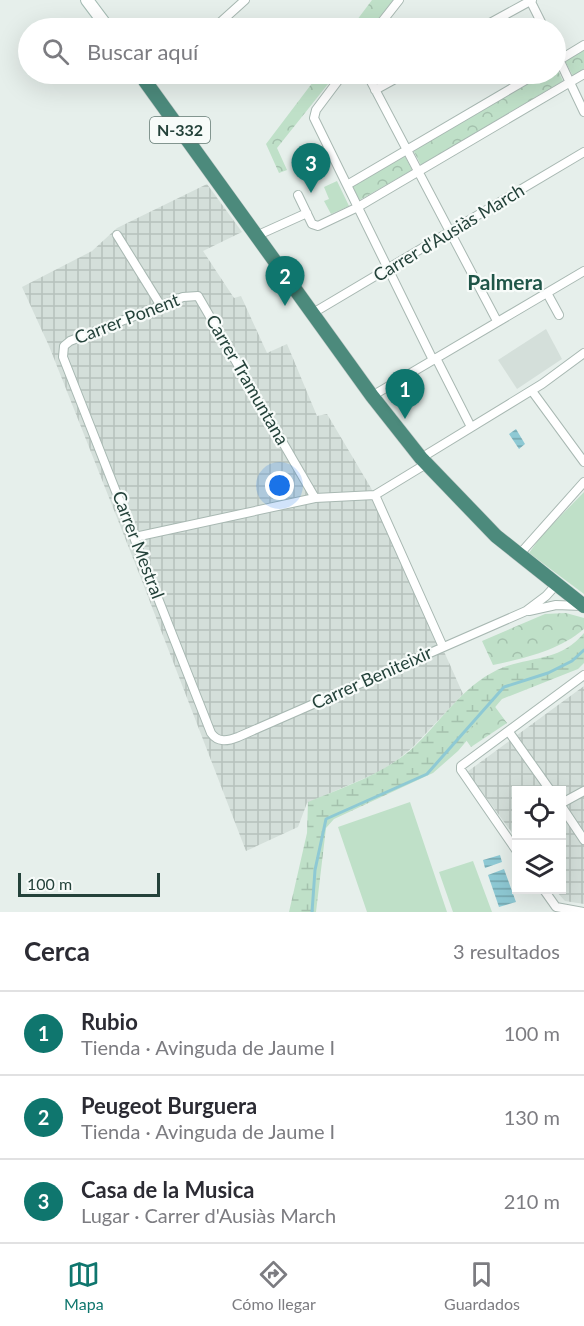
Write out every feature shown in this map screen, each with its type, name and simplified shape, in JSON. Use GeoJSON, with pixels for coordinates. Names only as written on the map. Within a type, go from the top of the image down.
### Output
{"type":"FeatureCollection","features":[{"type":"Feature","properties":{"kind":"highway","name":"N-332"},"geometry":{"type":"LineString","coordinates":[[152,84],[256,236],[372,396],[423,461],[518,556],[584,606]]}},
{"type":"Feature","properties":{"kind":"main road"},"geometry":{"type":"LineString","coordinates":[[87,0],[100,18]]}},
{"type":"Feature","properties":{"kind":"street"},"geometry":{"type":"LineString","coordinates":[[225,18],[245,0]]}},
{"type":"Feature","properties":{"kind":"street"},"geometry":{"type":"LineString","coordinates":[[385,18],[399,0]]}},
{"type":"Feature","properties":{"kind":"street"},"geometry":{"type":"LineString","coordinates":[[499,18],[531,0],[539,18]]}},
{"type":"Feature","properties":{"kind":"street"},"geometry":{"type":"LineString","coordinates":[[566,54],[584,45]]}},
{"type":"Feature","properties":{"kind":"street"},"geometry":{"type":"LineString","coordinates":[[298,195],[315,226],[358,207],[584,74]]}},
{"type":"Feature","properties":{"kind":"street"},"geometry":{"type":"LineString","coordinates":[[566,75],[584,112]]}},
{"type":"Feature","properties":{"kind":"street"},"geometry":{"type":"LineString","coordinates":[[336,84],[314,114],[388,269],[471,427]]}},
{"type":"Feature","properties":{"kind":"street"},"geometry":{"type":"LineString","coordinates":[[372,84],[497,321]]}},
{"type":"Feature","properties":{"kind":"street"},"geometry":{"type":"LineString","coordinates":[[375,90],[386,84]]}},
{"type":"Feature","properties":{"kind":"street"},"geometry":{"type":"LineString","coordinates":[[347,185],[519,84]]}},
{"type":"Feature","properties":{"kind":"street","name":"Carrer d'Ausiàs March"},"geometry":{"type":"LineString","coordinates":[[313,314],[584,152]]}},
{"type":"Feature","properties":{"kind":"street"},"geometry":{"type":"LineString","coordinates":[[256,236],[307,213]]}},
{"type":"Feature","properties":{"kind":"street"},"geometry":{"type":"LineString","coordinates":[[117,235],[161,306]]}},
{"type":"Feature","properties":{"kind":"street"},"geometry":{"type":"LineString","coordinates":[[372,396],[584,271]]}},
{"type":"Feature","properties":{"kind":"street"},"geometry":{"type":"LineString","coordinates":[[547,293],[559,315]]}},
{"type":"Feature","properties":{"kind":"street","name":"Carrer Ponent"},"geometry":{"type":"LineString","coordinates":[[62,348],[70,341],[195,295]]}},
{"type":"Feature","properties":{"kind":"street","name":"Carrer Tramuntana"},"geometry":{"type":"LineString","coordinates":[[195,295],[199,298],[315,498]]}},
{"type":"Feature","properties":{"kind":"street","name":"Carrer Mestral"},"geometry":{"type":"LineString","coordinates":[[62,348],[63,357],[211,733],[218,739]]}},
{"type":"Feature","properties":{"kind":"street"},"geometry":{"type":"LineString","coordinates":[[135,537],[315,498],[375,495],[471,427],[532,391],[584,353]]}},
{"type":"Feature","properties":{"kind":"street"},"geometry":{"type":"LineString","coordinates":[[532,391],[584,462]]}},
{"type":"Feature","properties":{"kind":"street"},"geometry":{"type":"LineString","coordinates":[[518,556],[584,482]]}},
{"type":"Feature","properties":{"kind":"street"},"geometry":{"type":"LineString","coordinates":[[375,495],[443,647]]}},
{"type":"Feature","properties":{"kind":"street","name":"Carrer Beniteixir"},"geometry":{"type":"LineString","coordinates":[[526,611],[560,588]]}},
{"type":"Feature","properties":{"kind":"street","name":"Carrer Beniteixir"},"geometry":{"type":"LineString","coordinates":[[549,606],[559,600],[560,588]]}},
{"type":"Feature","properties":{"kind":"street","name":"Carrer Beniteixir"},"geometry":{"type":"LineString","coordinates":[[218,739],[238,737],[526,611],[549,606],[584,606]]}},
{"type":"Feature","properties":{"kind":"street"},"geometry":{"type":"LineString","coordinates":[[512,844],[461,770],[461,766],[584,675]]}},
{"type":"Feature","properties":{"kind":"street"},"geometry":{"type":"LineString","coordinates":[[509,732],[547,786]]}},
{"type":"Feature","properties":{"kind":"street"},"geometry":{"type":"LineString","coordinates":[[566,802],[584,791]]}},
{"type":"Feature","properties":{"kind":"street"},"geometry":{"type":"LineString","coordinates":[[566,813],[584,840]]}},
{"type":"Feature","properties":{"kind":"street"},"geometry":{"type":"LineString","coordinates":[[547,894],[556,907],[584,912]]}},
{"type":"Feature","properties":{"kind":"shaded area"},"geometry":{"type":"Polygon","coordinates":[[[207,184],[242,232],[203,251],[234,298],[241,296],[267,353],[287,344],[317,416],[327,414],[371,488],[463,694],[413,747],[396,761],[379,772],[307,803],[298,827],[246,851],[49,346],[22,287],[92,251],[117,228],[207,184]]]}},
{"type":"Feature","properties":{"kind":"shaded area"},"geometry":{"type":"Polygon","coordinates":[[[546,329],[562,359],[517,389],[498,360],[546,329]]]}},
{"type":"Feature","properties":{"kind":"shaded area"},"geometry":{"type":"Polygon","coordinates":[[[584,686],[584,904],[565,901],[559,894],[566,894],[566,786],[512,786],[512,833],[467,772],[584,686]]]}},
{"type":"Feature","properties":{"kind":"green space"},"geometry":{"type":"Polygon","coordinates":[[[372,0],[393,0],[379,18],[358,18],[372,0]]]}},
{"type":"Feature","properties":{"kind":"green space"},"geometry":{"type":"Polygon","coordinates":[[[584,50],[584,69],[573,76],[566,60],[584,50]]]}},
{"type":"Feature","properties":{"kind":"green space"},"geometry":{"type":"Polygon","coordinates":[[[311,84],[328,84],[277,148],[287,170],[279,173],[266,144],[311,84]]]}},
{"type":"Feature","properties":{"kind":"green space"},"geometry":{"type":"Polygon","coordinates":[[[527,84],[558,84],[421,165],[413,150],[527,84]]]}},
{"type":"Feature","properties":{"kind":"green space"},"geometry":{"type":"Polygon","coordinates":[[[405,156],[412,170],[358,201],[351,186],[405,156]]]}},
{"type":"Feature","properties":{"kind":"green space"},"geometry":{"type":"Polygon","coordinates":[[[337,181],[349,206],[331,214],[324,201],[329,199],[324,187],[337,181]]]}},
{"type":"Feature","properties":{"kind":"green space"},"geometry":{"type":"Polygon","coordinates":[[[584,492],[584,594],[529,553],[542,535],[584,492]]]}},
{"type":"Feature","properties":{"kind":"green space"},"geometry":{"type":"Polygon","coordinates":[[[566,613],[584,618],[584,629],[574,637],[529,656],[493,665],[482,641],[545,614],[566,613]]]}},
{"type":"Feature","properties":{"kind":"green space"},"geometry":{"type":"Polygon","coordinates":[[[584,633],[584,663],[578,669],[502,699],[458,751],[433,773],[334,819],[326,828],[316,912],[289,912],[307,833],[308,802],[390,765],[414,747],[462,695],[484,677],[508,666],[554,654],[575,643],[584,633]]]}},
{"type":"Feature","properties":{"kind":"green space"},"geometry":{"type":"Polygon","coordinates":[[[493,704],[507,723],[471,747],[464,737],[493,704]]]}},
{"type":"Feature","properties":{"kind":"green space"},"geometry":{"type":"Polygon","coordinates":[[[410,802],[447,912],[367,912],[338,827],[410,802]]]}},
{"type":"Feature","properties":{"kind":"green space"},"geometry":{"type":"Polygon","coordinates":[[[473,861],[492,912],[453,912],[439,872],[473,861]]]}},
{"type":"Feature","properties":{"kind":"water"},"geometry":{"type":"Polygon","coordinates":[[[516,429],[525,444],[519,449],[509,434],[516,429]]]}},
{"type":"Feature","properties":{"kind":"water"},"geometry":{"type":"Polygon","coordinates":[[[500,855],[502,862],[485,868],[483,860],[500,855]]]}},
{"type":"Feature","properties":{"kind":"water"},"geometry":{"type":"Polygon","coordinates":[[[504,869],[516,902],[499,907],[488,875],[504,869]]]}},
{"type":"Feature","properties":{"kind":"waterway"},"geometry":{"type":"LineString","coordinates":[[312,912],[315,870],[326,819],[427,774],[504,687],[548,673],[572,661],[584,650]]}},
{"type":"Feature","properties":{"kind":"place","name":"Casa de la Musica"},"geometry":{"type":"Point","coordinates":[311,193]}},
{"type":"Feature","properties":{"kind":"place","name":"Peugeot Burguera"},"geometry":{"type":"Point","coordinates":[285,306]}},
{"type":"Feature","properties":{"kind":"place","name":"Rubio"},"geometry":{"type":"Point","coordinates":[405,419]}},
{"type":"Feature","properties":{"kind":"district","name":"Palmera"},"geometry":{"type":"Point","coordinates":[505,283]}}]}
